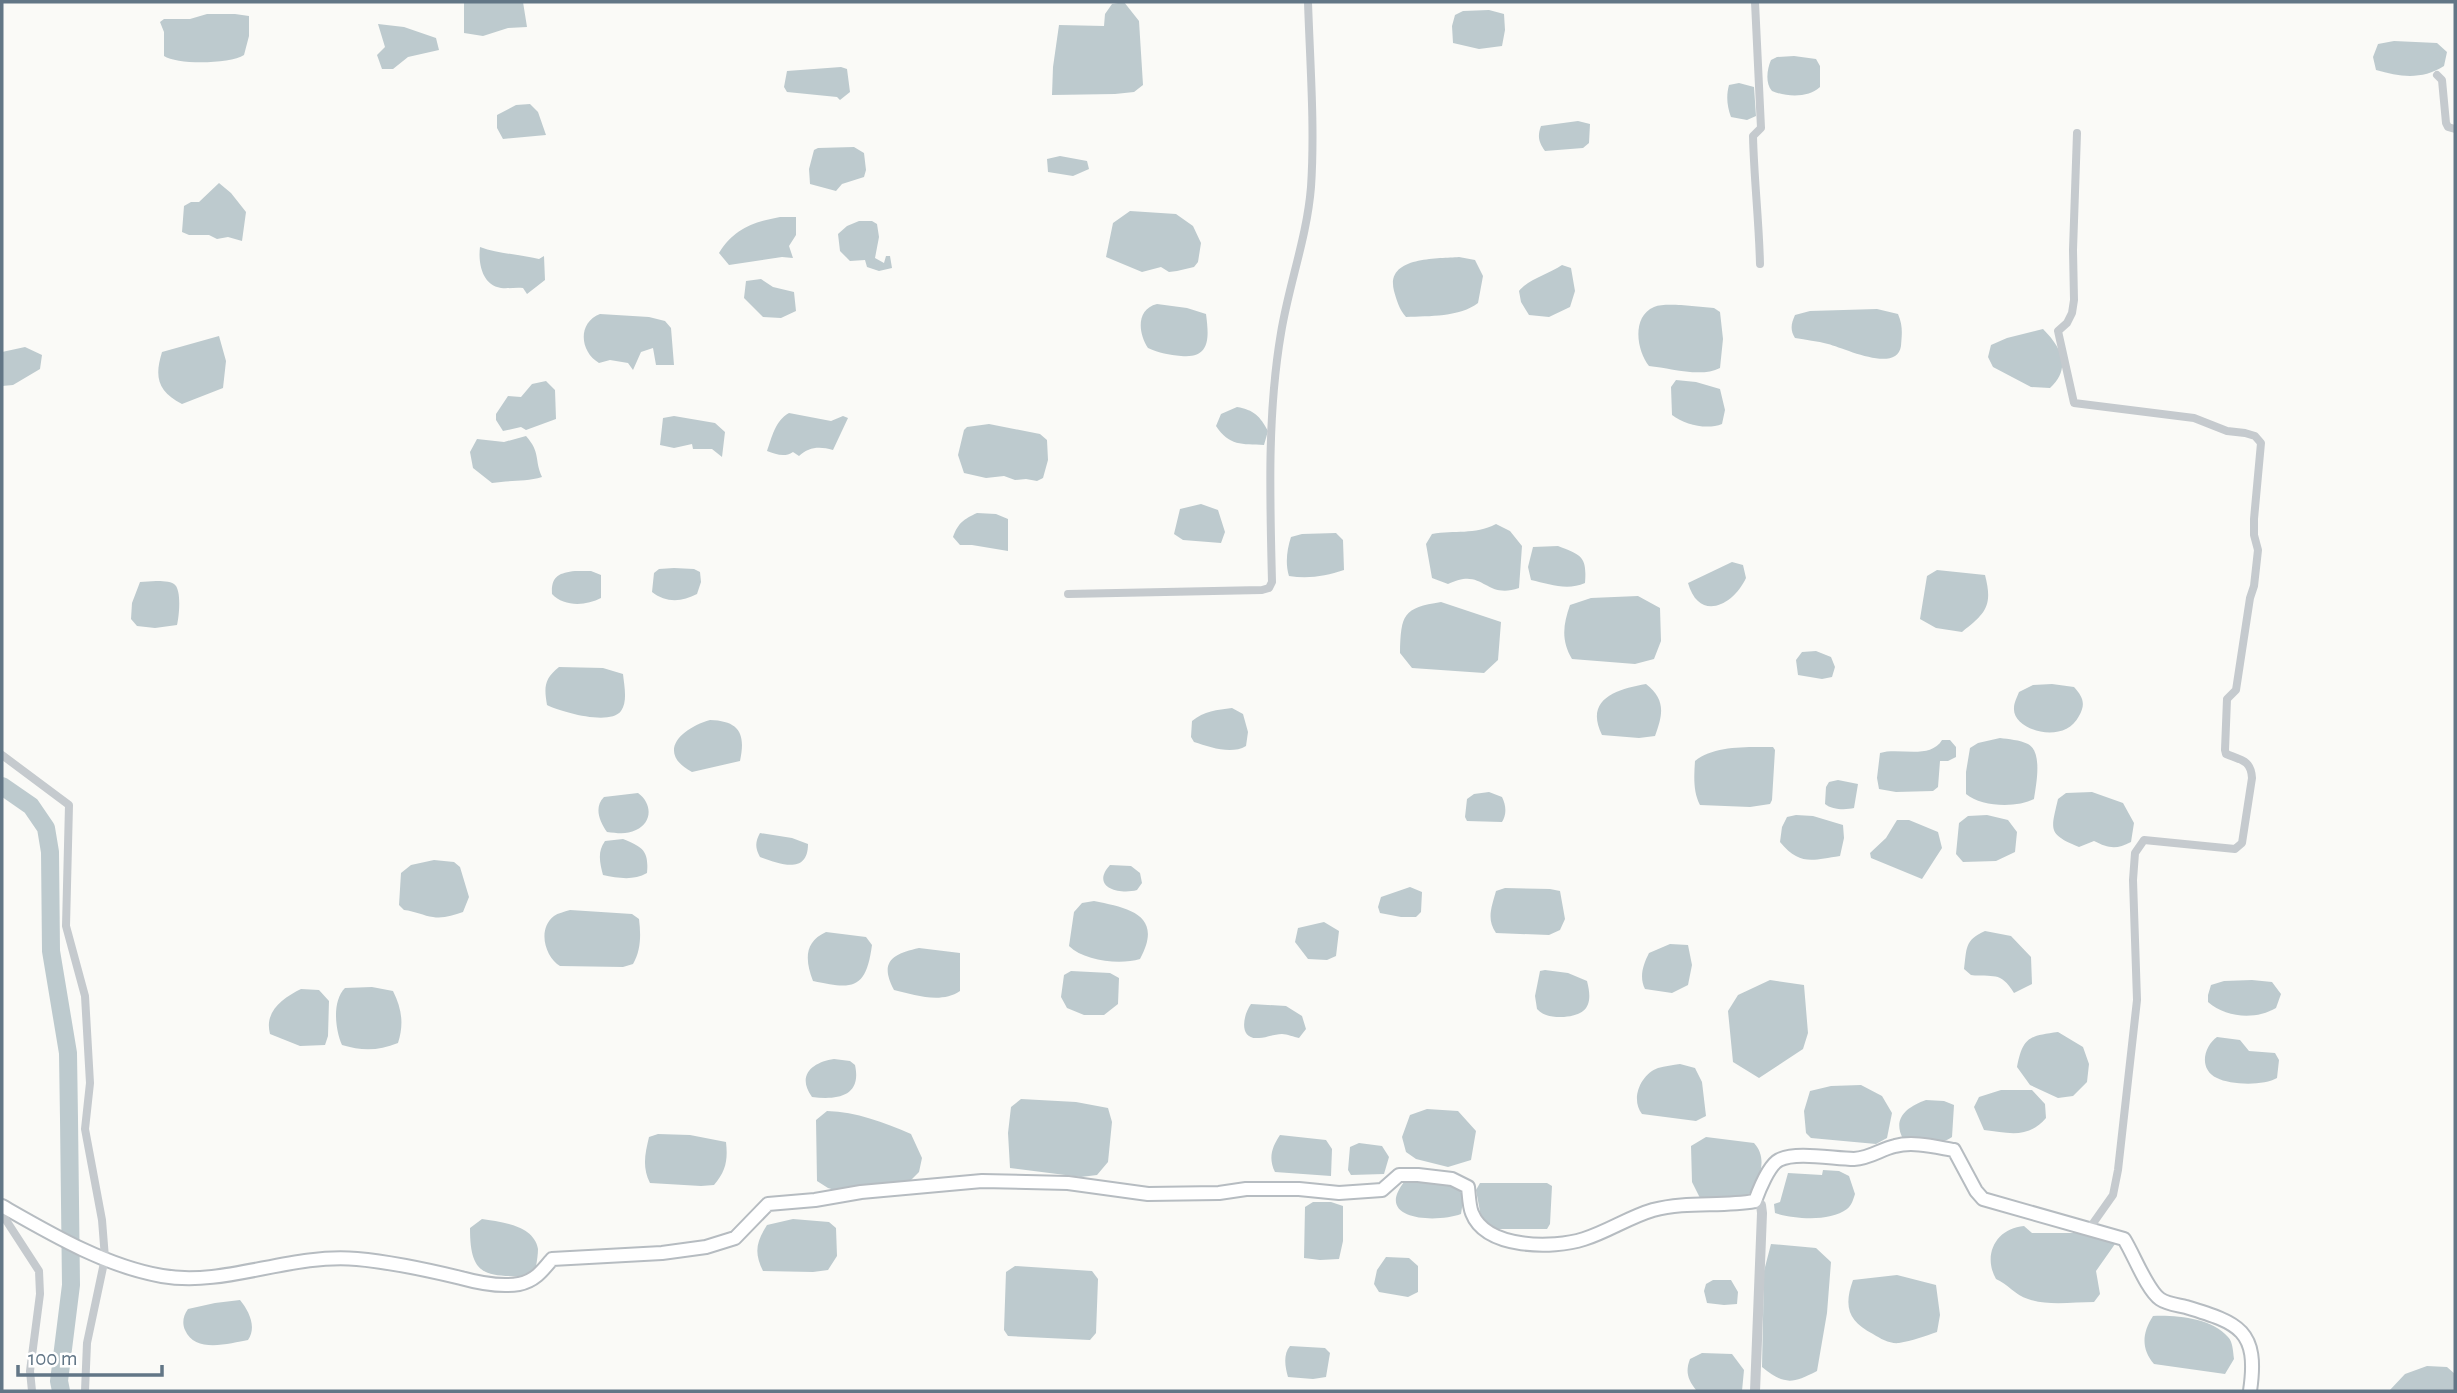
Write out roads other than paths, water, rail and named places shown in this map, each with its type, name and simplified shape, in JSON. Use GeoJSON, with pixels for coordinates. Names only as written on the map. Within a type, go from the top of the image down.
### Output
{"type":"FeatureCollection","features":[{"type":"Feature","properties":{"kind":"main road"},"geometry":{"type":"LineString","coordinates":[[2,1206],[42,1229],[104,1258],[158,1275],[181,1279],[203,1279],[319,1258],[358,1259],[478,1283],[520,1284],[537,1277],[552,1259],[662,1253],[706,1247],[735,1238],[768,1204],[897,1188],[982,1181],[1069,1182],[1148,1194],[1219,1193],[1246,1189],[1299,1189],[1339,1193],[1382,1190],[1399,1175],[1418,1175],[1451,1179],[1468,1187],[1472,1214],[1484,1230],[1501,1240],[1532,1245],[1582,1240],[1654,1210],[1704,1203],[1755,1201],[1770,1166],[1780,1159],[1857,1159],[1882,1153],[1893,1146],[1936,1147],[1954,1150],[1983,1199],[2124,1239],[2136,1256],[2149,1287],[2161,1300],[2220,1318],[2233,1324],[2245,1337],[2252,1347],[2253,1373],[2250,1391]]}},
{"type":"Feature","properties":{"kind":"street"},"geometry":{"type":"LineString","coordinates":[[1068,594],[1262,590],[1269,588],[1272,582],[1269,497],[1273,401],[1281,332],[1300,256],[1311,190],[1308,2]]}},
{"type":"Feature","properties":{"kind":"street"},"geometry":{"type":"LineString","coordinates":[[1755,2],[1761,128],[1753,136],[1760,264]]}},
{"type":"Feature","properties":{"kind":"street"},"geometry":{"type":"LineString","coordinates":[[2437,75],[2442,80],[2446,123],[2448,127],[2455,129]]}},
{"type":"Feature","properties":{"kind":"street"},"geometry":{"type":"LineString","coordinates":[[2077,134],[2074,300],[2072,313],[2059,331],[2074,403],[2194,418],[2227,431],[2255,436],[2261,443],[2253,536],[2258,550],[2255,578],[2236,690],[2227,699],[2226,754],[2243,759],[2252,770],[2242,843],[2235,849],[2144,840],[2135,853],[2132,904],[2137,1000],[2118,1170],[2113,1195],[2089,1229]]}},
{"type":"Feature","properties":{"kind":"street"},"geometry":{"type":"LineString","coordinates":[[2,755],[69,805],[66,926],[85,996],[90,1083],[85,1129],[102,1220],[104,1258],[87,1343],[85,1391]]}},
{"type":"Feature","properties":{"kind":"street"},"geometry":{"type":"LineString","coordinates":[[1755,1201],[1761,1205],[1762,1213],[1755,1391]]}},
{"type":"Feature","properties":{"kind":"street"},"geometry":{"type":"LineString","coordinates":[[2,1214],[39,1271],[40,1294],[30,1371],[32,1391]]}},
{"type":"Feature","properties":{"kind":"waterway"},"geometry":{"type":"LineString","coordinates":[[2,786],[31,806],[46,828],[50,852],[51,951],[68,1053],[71,1285],[59,1381],[61,1391]]}}]}
